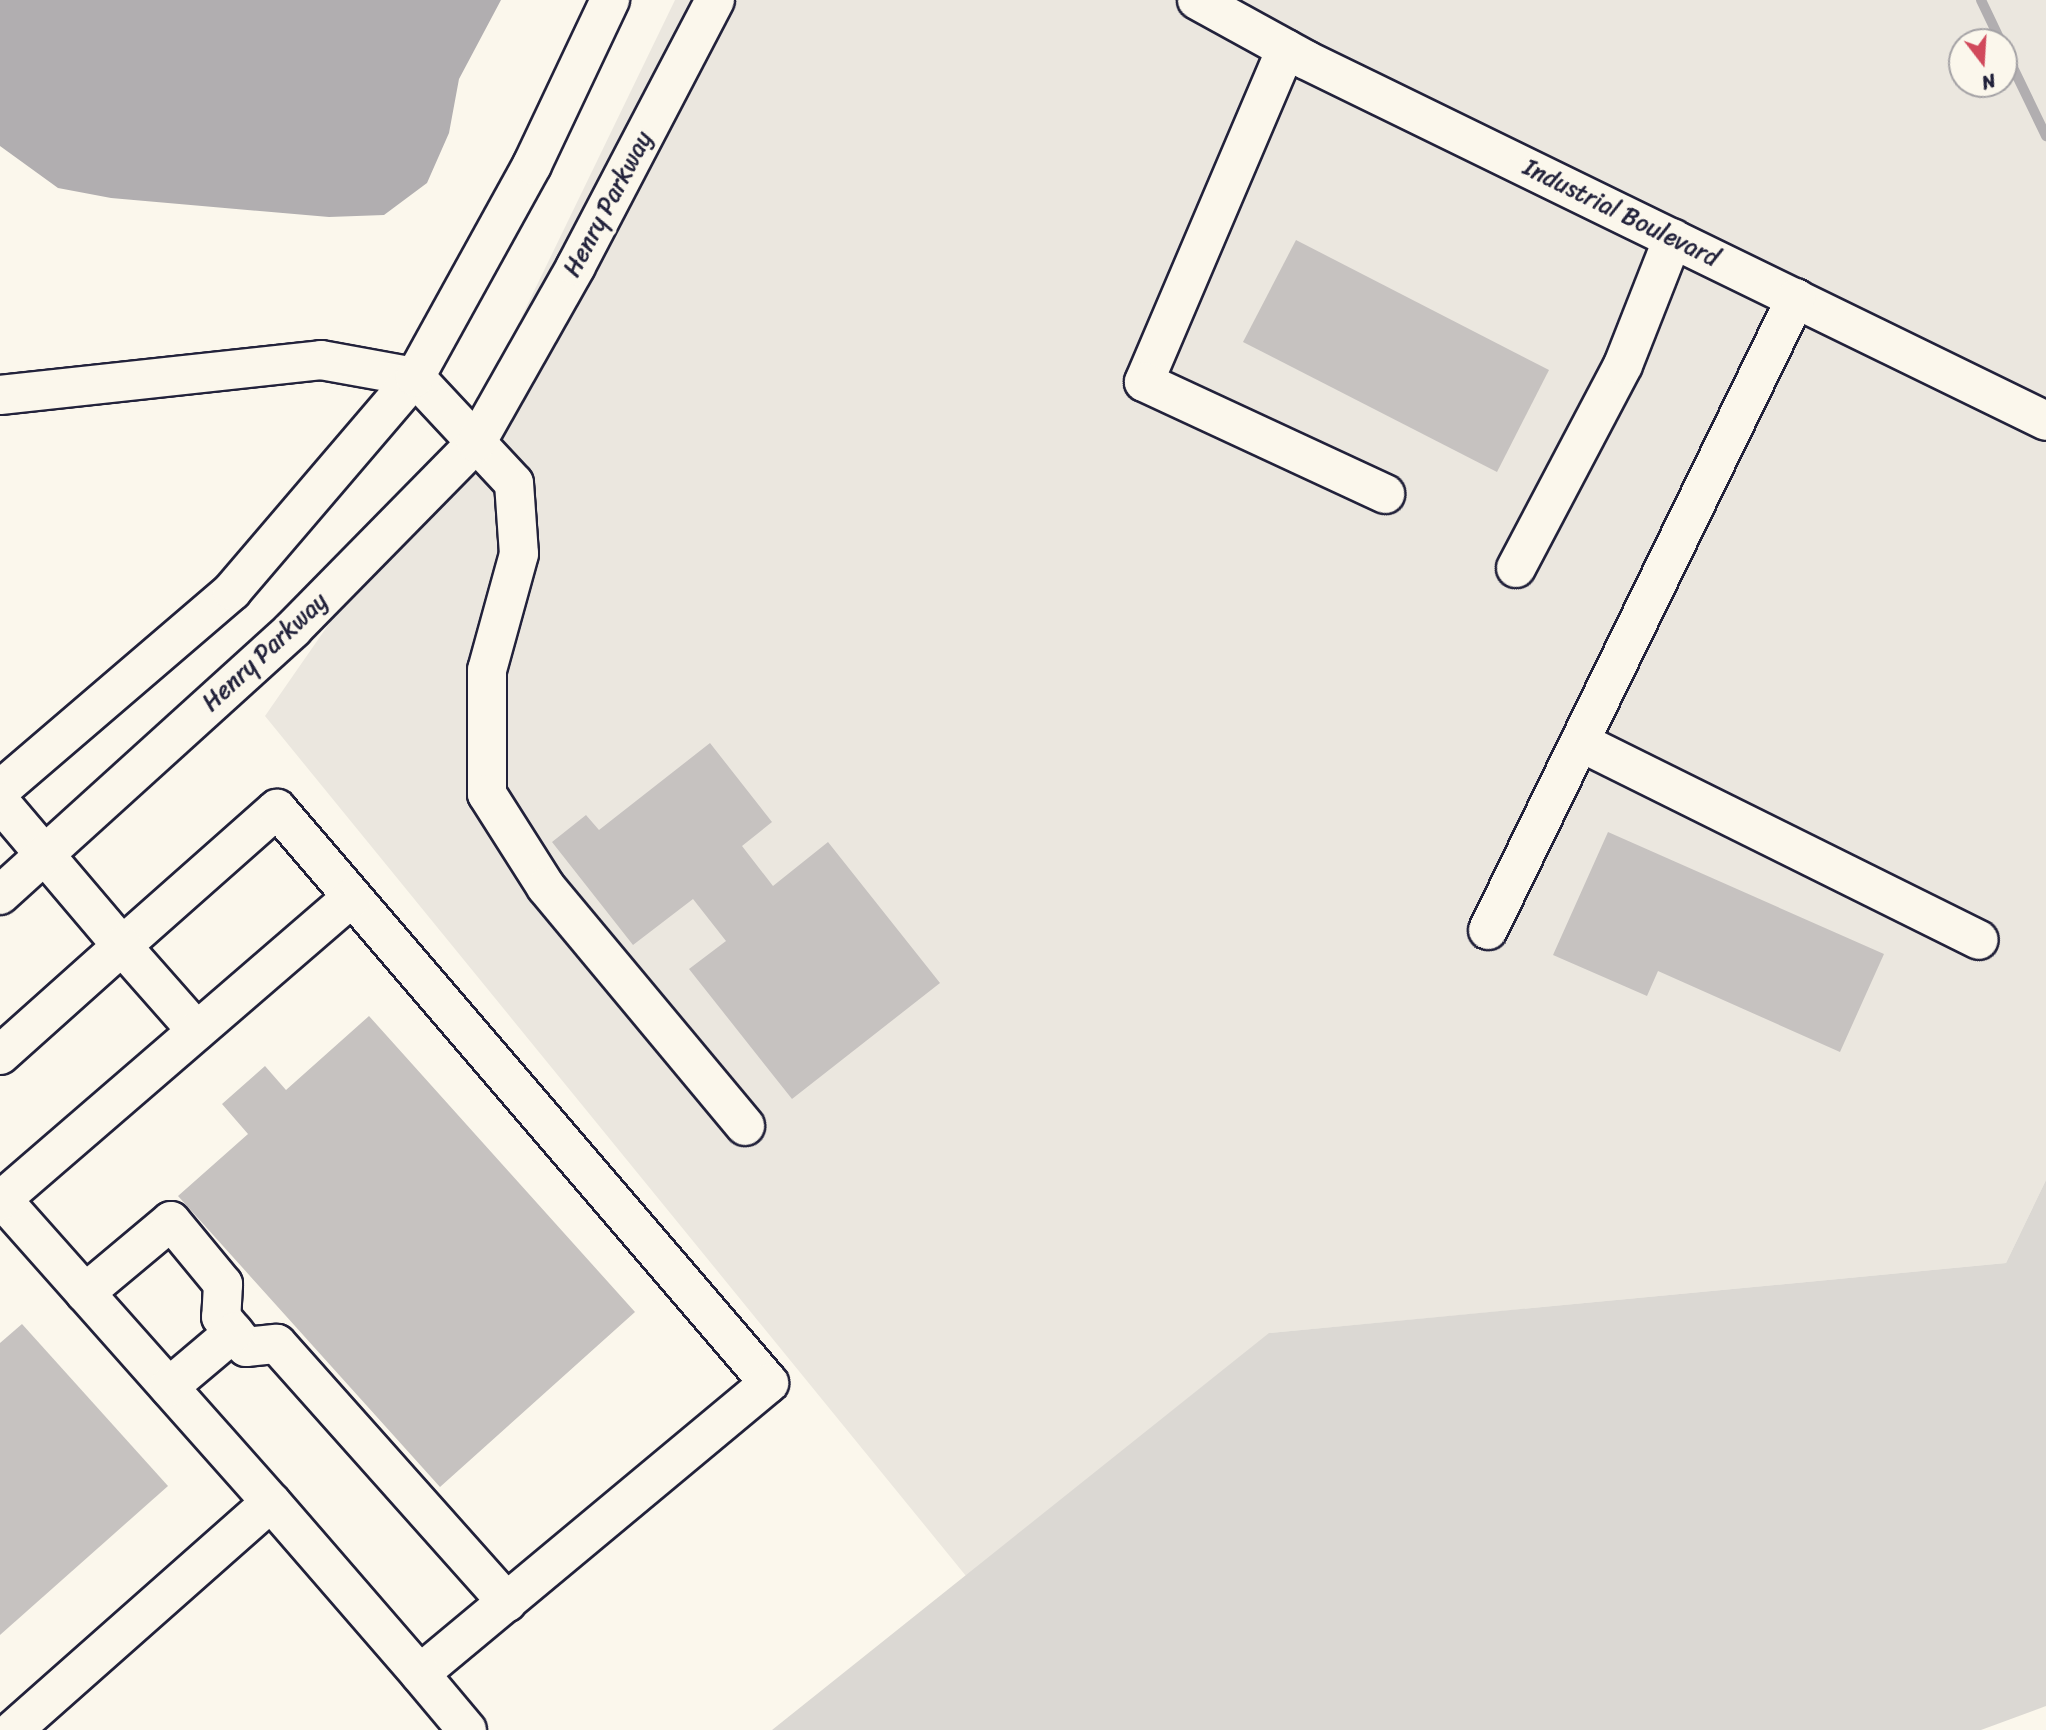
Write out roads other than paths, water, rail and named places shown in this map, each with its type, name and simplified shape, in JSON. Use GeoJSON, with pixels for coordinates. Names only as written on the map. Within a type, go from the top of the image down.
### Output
{"type":"FeatureCollection","features":[{"type":"Feature","properties":{"kind":"street"},"geometry":{"type":"LineString","coordinates":[[0,790],[232,591],[415,377],[532,165],[610,0]]}},
{"type":"Feature","properties":{"kind":"street","name":"Henry Parkway"},"geometry":{"type":"LineString","coordinates":[[0,895],[293,629],[475,443],[576,267],[715,0]]}},
{"type":"Feature","properties":{"kind":"street","name":"Industrial Boulevard"},"geometry":{"type":"LineString","coordinates":[[1198,0],[1286,49],[2046,421]]}},
{"type":"Feature","properties":{"kind":"street"},"geometry":{"type":"LineString","coordinates":[[1286,49],[1144,382],[1385,494]]}},
{"type":"Feature","properties":{"kind":"street"},"geometry":{"type":"LineString","coordinates":[[1516,568],[1623,365],[1673,238]]}},
{"type":"Feature","properties":{"kind":"street"},"geometry":{"type":"LineString","coordinates":[[1488,930],[1796,298]]}},
{"type":"Feature","properties":{"kind":"street"},"geometry":{"type":"LineString","coordinates":[[0,396],[321,360],[415,377],[514,483],[519,554],[486,670],[487,794],[546,887],[745,1126]]}},
{"type":"Feature","properties":{"kind":"street"},"geometry":{"type":"LineString","coordinates":[[1580,742],[1978,940]]}},
{"type":"Feature","properties":{"kind":"street"},"geometry":{"type":"LineString","coordinates":[[0,802],[197,1031]]}},
{"type":"Feature","properties":{"kind":"street"},"geometry":{"type":"LineString","coordinates":[[0,1055],[277,809],[769,1383],[420,1674]]}},
{"type":"Feature","properties":{"kind":"street"},"geometry":{"type":"LineString","coordinates":[[351,898],[1,1199],[271,1502],[467,1730]]}},
{"type":"Feature","properties":{"kind":"street"},"geometry":{"type":"LineString","coordinates":[[85,1293],[171,1221],[223,1284],[221,1317],[246,1347],[277,1344],[507,1602]]}},
{"type":"Feature","properties":{"kind":"street"},"geometry":{"type":"LineString","coordinates":[[169,1387],[234,1332]]}},
{"type":"Feature","properties":{"kind":"street"},"geometry":{"type":"LineString","coordinates":[[13,1730],[271,1502]]}},
{"type":"Feature","properties":{"kind":"waterway"},"geometry":{"type":"LineString","coordinates":[[1981,0],[1994,28]]}},
{"type":"Feature","properties":{"kind":"waterway"},"geometry":{"type":"LineString","coordinates":[[2018,78],[2046,136]]}}]}
